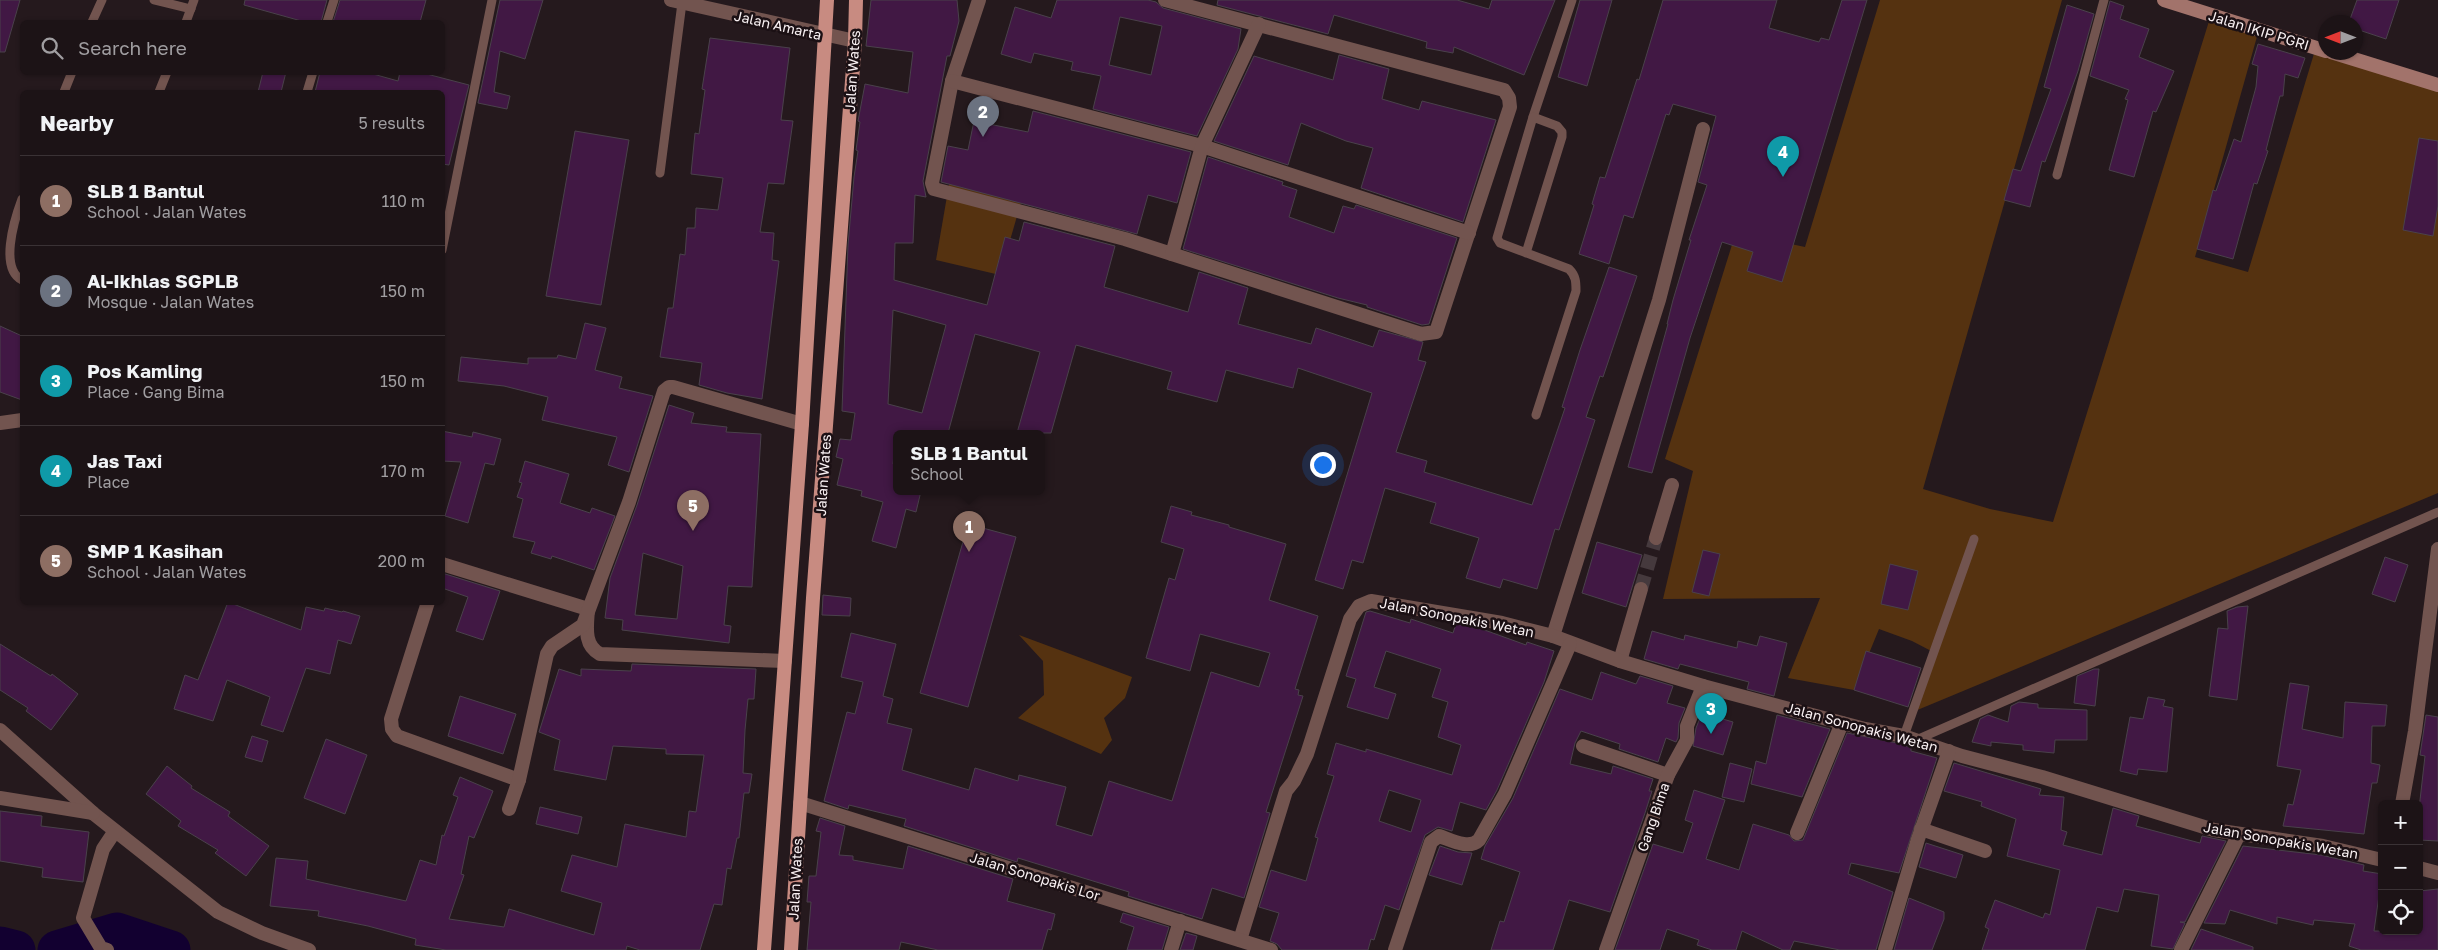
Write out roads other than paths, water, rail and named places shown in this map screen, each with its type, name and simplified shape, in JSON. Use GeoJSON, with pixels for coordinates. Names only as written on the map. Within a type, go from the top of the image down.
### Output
{"type":"FeatureCollection","features":[{"type":"Feature","properties":{"kind":"main road","name":"Jalan Wates"},"geometry":{"type":"LineString","coordinates":[[764,950],[802,424],[827,0]]}},
{"type":"Feature","properties":{"kind":"main road","name":"Jalan Wates"},"geometry":{"type":"LineString","coordinates":[[791,950],[835,286],[855,41],[856,0]]}},
{"type":"Feature","properties":{"kind":"main road","name":"Jalan IKIP PGRI"},"geometry":{"type":"LineString","coordinates":[[2164,0],[2318,48]]}},
{"type":"Feature","properties":{"kind":"main road"},"geometry":{"type":"LineString","coordinates":[[2357,60],[2438,85]]}},
{"type":"Feature","properties":{"kind":"street"},"geometry":{"type":"LineString","coordinates":[[979,0],[952,81],[932,183],[934,189],[1125,239],[1427,334],[1436,332],[1510,107],[1509,98],[1504,90],[1165,0]]}},
{"type":"Feature","properties":{"kind":"street","name":"Jalan Amarta"},"geometry":{"type":"LineString","coordinates":[[677,1],[825,36],[855,41]]}},
{"type":"Feature","properties":{"kind":"street"},"geometry":{"type":"LineString","coordinates":[[1172,254],[1202,146],[1259,24]]}},
{"type":"Feature","properties":{"kind":"street"},"geometry":{"type":"LineString","coordinates":[[952,81],[1202,146],[1470,233]]}},
{"type":"Feature","properties":{"kind":"street"},"geometry":{"type":"LineString","coordinates":[[1552,636],[1659,300],[1703,129]]}},
{"type":"Feature","properties":{"kind":"street"},"geometry":{"type":"LineString","coordinates":[[509,809],[519,780],[547,654],[552,646],[583,625],[629,502],[666,389],[674,387],[802,424]]}},
{"type":"Feature","properties":{"kind":"street"},"geometry":{"type":"LineString","coordinates":[[0,423],[20,420]]}},
{"type":"Feature","properties":{"kind":"street"},"geometry":{"type":"LineString","coordinates":[[1656,538],[1672,485]]}},
{"type":"Feature","properties":{"kind":"street"},"geometry":{"type":"LineString","coordinates":[[2403,800],[2415,731],[2438,549]]}},
{"type":"Feature","properties":{"kind":"street"},"geometry":{"type":"LineString","coordinates":[[445,565],[588,609]]}},
{"type":"Feature","properties":{"kind":"street"},"geometry":{"type":"LineString","coordinates":[[1620,661],[1641,589]]}},
{"type":"Feature","properties":{"kind":"street","name":"Jalan Sonopakis Wetan"},"geometry":{"type":"LineString","coordinates":[[1240,940],[1286,790],[1294,781],[1307,754],[1350,619],[1359,606],[1371,601],[1502,623],[1552,636],[1620,661],[1703,686],[1910,738],[2214,830],[2323,846],[2378,859]]}},
{"type":"Feature","properties":{"kind":"street"},"geometry":{"type":"LineString","coordinates":[[427,605],[391,719],[392,729],[396,736],[519,780]]}},
{"type":"Feature","properties":{"kind":"street"},"geometry":{"type":"LineString","coordinates":[[588,609],[587,638],[592,650],[600,654],[785,661]]}},
{"type":"Feature","properties":{"kind":"street"},"geometry":{"type":"LineString","coordinates":[[1395,950],[1431,842],[1439,836],[1466,845],[1474,845],[1479,840],[1505,794],[1570,644]]}},
{"type":"Feature","properties":{"kind":"street","name":"Gang Bima"},"geometry":{"type":"LineString","coordinates":[[1606,950],[1668,775],[1684,747],[1688,726],[1703,686]]}},
{"type":"Feature","properties":{"kind":"street"},"geometry":{"type":"LineString","coordinates":[[1797,833],[1842,722]]}},
{"type":"Feature","properties":{"kind":"street"},"geometry":{"type":"LineString","coordinates":[[0,730],[94,814],[218,912],[262,933],[309,950]]}},
{"type":"Feature","properties":{"kind":"street"},"geometry":{"type":"LineString","coordinates":[[1583,746],[1668,775]]}},
{"type":"Feature","properties":{"kind":"street"},"geometry":{"type":"LineString","coordinates":[[1885,950],[1922,829],[1949,751]]}},
{"type":"Feature","properties":{"kind":"street"},"geometry":{"type":"LineString","coordinates":[[0,798],[94,814]]}},
{"type":"Feature","properties":{"kind":"street","name":"Jalan Sonopakis Lor"},"geometry":{"type":"LineString","coordinates":[[800,803],[1271,950]]}},
{"type":"Feature","properties":{"kind":"street"},"geometry":{"type":"LineString","coordinates":[[1922,829],[1985,851]]}},
{"type":"Feature","properties":{"kind":"street"},"geometry":{"type":"LineString","coordinates":[[104,949],[83,918],[102,849],[115,831]]}},
{"type":"Feature","properties":{"kind":"street"},"geometry":{"type":"LineString","coordinates":[[2180,950],[2239,834]]}},
{"type":"Feature","properties":{"kind":"street"},"geometry":{"type":"LineString","coordinates":[[2423,869],[2438,873]]}},
{"type":"Feature","properties":{"kind":"street"},"geometry":{"type":"LineString","coordinates":[[1171,950],[1180,921]]}},
{"type":"Feature","properties":{"kind":"lane"},"geometry":{"type":"LineString","coordinates":[[93,20],[102,0]]}},
{"type":"Feature","properties":{"kind":"lane"},"geometry":{"type":"LineString","coordinates":[[154,0],[191,9]]}},
{"type":"Feature","properties":{"kind":"lane"},"geometry":{"type":"LineString","coordinates":[[187,20],[194,0]]}},
{"type":"Feature","properties":{"kind":"lane"},"geometry":{"type":"LineString","coordinates":[[328,20],[334,0]]}},
{"type":"Feature","properties":{"kind":"lane"},"geometry":{"type":"LineString","coordinates":[[445,235],[492,0]]}},
{"type":"Feature","properties":{"kind":"lane"},"geometry":{"type":"LineString","coordinates":[[1536,415],[1576,291],[1576,282],[1574,274],[1569,269],[1500,244],[1496,235],[1572,0]]}},
{"type":"Feature","properties":{"kind":"lane"},"geometry":{"type":"LineString","coordinates":[[2057,176],[2104,0]]}},
{"type":"Feature","properties":{"kind":"lane"},"geometry":{"type":"LineString","coordinates":[[660,173],[677,1]]}},
{"type":"Feature","properties":{"kind":"lane"},"geometry":{"type":"LineString","coordinates":[[65,90],[71,75]]}},
{"type":"Feature","properties":{"kind":"lane"},"geometry":{"type":"LineString","coordinates":[[160,90],[166,75]]}},
{"type":"Feature","properties":{"kind":"lane"},"geometry":{"type":"LineString","coordinates":[[308,90],[312,75]]}},
{"type":"Feature","properties":{"kind":"lane"},"geometry":{"type":"LineString","coordinates":[[1526,253],[1562,137],[1562,132],[1557,126],[1533,117]]}},
{"type":"Feature","properties":{"kind":"lane"},"geometry":{"type":"LineString","coordinates":[[20,203],[2,250],[3,264],[13,277],[20,279]]}},
{"type":"Feature","properties":{"kind":"lane"},"geometry":{"type":"LineString","coordinates":[[1910,738],[2438,512]]}},
{"type":"Feature","properties":{"kind":"lane"},"geometry":{"type":"LineString","coordinates":[[1910,738],[1974,539]]}},
{"type":"Feature","properties":{"kind":"waterway"},"geometry":{"type":"LineString","coordinates":[[57,950],[117,932],[171,950]]}},
{"type":"Feature","properties":{"kind":"waterway"},"geometry":{"type":"LineString","coordinates":[[0,946],[16,950]]}},
{"type":"Feature","properties":{"kind":"tunnel"},"geometry":{"type":"LineString","coordinates":[[1641,589],[1656,538]]}},
{"type":"Feature","properties":{"kind":"place","name":"Al-Ikhlas SGPLB"},"geometry":{"type":"Point","coordinates":[983,137]}},
{"type":"Feature","properties":{"kind":"place","name":"Jas Taxi"},"geometry":{"type":"Point","coordinates":[1783,177]}},
{"type":"Feature","properties":{"kind":"place","name":"SMP 1 Kasihan"},"geometry":{"type":"Point","coordinates":[693,531]}},
{"type":"Feature","properties":{"kind":"place","name":"SLB 1 Bantul"},"geometry":{"type":"Point","coordinates":[969,552]}},
{"type":"Feature","properties":{"kind":"place","name":"Pos Kamling"},"geometry":{"type":"Point","coordinates":[1711,734]}}]}
